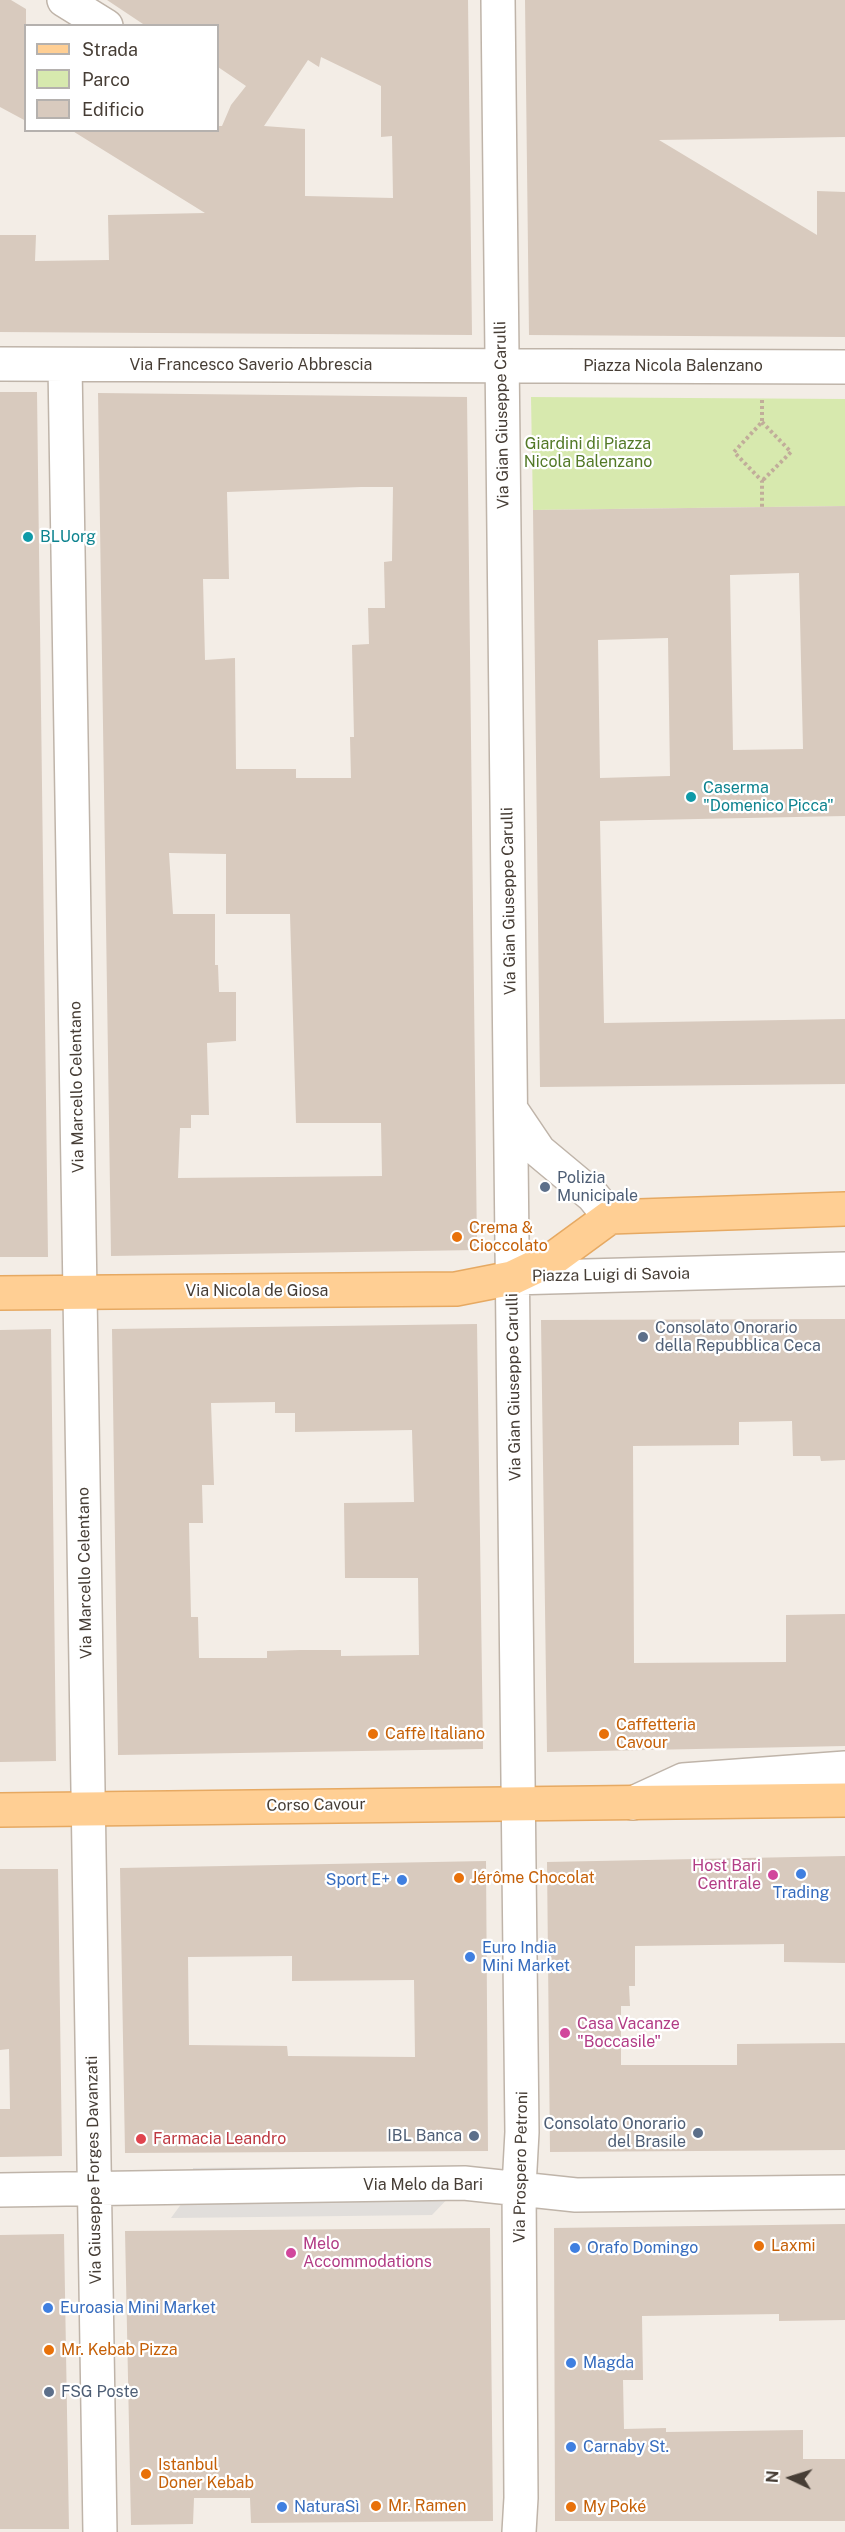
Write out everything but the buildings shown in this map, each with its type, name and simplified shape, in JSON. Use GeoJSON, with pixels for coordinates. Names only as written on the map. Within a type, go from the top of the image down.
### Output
{"type":"FeatureCollection","features":[{"type":"Feature","properties":{"kind":"main road"},"geometry":{"type":"LineString","coordinates":[[610,1217],[845,1209]]}},
{"type":"Feature","properties":{"kind":"main road","name":"Piazza Luigi di Savoia"},"geometry":{"type":"LineString","coordinates":[[512,1278],[554,1258],[610,1217]]}},
{"type":"Feature","properties":{"kind":"main road","name":"Via Nicola de Giosa"},"geometry":{"type":"LineString","coordinates":[[0,1293],[456,1289],[512,1278]]}},
{"type":"Feature","properties":{"kind":"main road","name":"Corso Cavour"},"geometry":{"type":"LineString","coordinates":[[0,1810],[844,1800]]}},
{"type":"Feature","properties":{"kind":"street"},"geometry":{"type":"LineString","coordinates":[[64,0],[102,24]]}},
{"type":"Feature","properties":{"kind":"street","name":"Via Gian Giuseppe Carulli"},"geometry":{"type":"LineString","coordinates":[[498,0],[519,1803]]}},
{"type":"Feature","properties":{"kind":"street","name":"Via Francesco Saverio Abbrescia"},"geometry":{"type":"LineString","coordinates":[[0,364],[501,365]]}},
{"type":"Feature","properties":{"kind":"street","name":"Via Marcello Celentano"},"geometry":{"type":"LineString","coordinates":[[66,365],[82,1292],[88,1808]]}},
{"type":"Feature","properties":{"kind":"street","name":"Piazza Nicola Balenzano"},"geometry":{"type":"LineString","coordinates":[[501,365],[845,367]]}},
{"type":"Feature","properties":{"kind":"street"},"geometry":{"type":"LineString","coordinates":[[512,1111],[539,1151],[593,1196],[610,1217]]}},
{"type":"Feature","properties":{"kind":"street","name":"Piazza Luigi di Savoia"},"geometry":{"type":"LineString","coordinates":[[512,1278],[845,1269]]}},
{"type":"Feature","properties":{"kind":"street","name":"Corso Cavour"},"geometry":{"type":"LineString","coordinates":[[633,1803],[683,1780],[845,1768]]}},
{"type":"Feature","properties":{"kind":"street","name":"Via Prospero Petroni"},"geometry":{"type":"LineString","coordinates":[[519,1803],[522,2132],[519,2187],[521,2498],[519,2532]]}},
{"type":"Feature","properties":{"kind":"street","name":"Via Giuseppe Forges Davanzati"},"geometry":{"type":"LineString","coordinates":[[88,1808],[100,2532]]}},
{"type":"Feature","properties":{"kind":"street","name":"Via Melo da Bari"},"geometry":{"type":"LineString","coordinates":[[0,2190],[464,2183],[519,2187],[576,2195],[845,2192]]}},
{"type":"Feature","properties":{"kind":"path"},"geometry":{"type":"LineString","coordinates":[[762,393],[762,422],[734,452],[762,481],[762,507]]}},
{"type":"Feature","properties":{"kind":"path"},"geometry":{"type":"LineString","coordinates":[[762,422],[791,452],[762,481]]}},
{"type":"Feature","properties":{"kind":"green space","name":"Giardini di Piazza Nicola Balenzano"},"geometry":{"type":"Polygon","coordinates":[[[531,397],[845,399],[845,506],[533,510],[531,397]]]}},
{"type":"Feature","properties":{"kind":"shaded area"},"geometry":{"type":"Polygon","coordinates":[[[412,2166],[412,2175],[193,2178],[193,2168],[412,2166]]]}},
{"type":"Feature","properties":{"kind":"shaded area"},"geometry":{"type":"Polygon","coordinates":[[[454,2192],[432,2215],[171,2218],[187,2196],[454,2192]]]}},
{"type":"Feature","properties":{"kind":"place","name":"BLUorg"},"geometry":{"type":"Point","coordinates":[28,537]}},
{"type":"Feature","properties":{"kind":"place","name":"Caserma \"Domenico Picca\""},"geometry":{"type":"Point","coordinates":[691,797]}},
{"type":"Feature","properties":{"kind":"place","name":"Polizia Municipale"},"geometry":{"type":"Point","coordinates":[545,1187]}},
{"type":"Feature","properties":{"kind":"place","name":"Crema & Cioccolato"},"geometry":{"type":"Point","coordinates":[457,1237]}},
{"type":"Feature","properties":{"kind":"place","name":"Consolato Onorario della Repubblica Ceca"},"geometry":{"type":"Point","coordinates":[643,1337]}},
{"type":"Feature","properties":{"kind":"place","name":"Caffè Italiano"},"geometry":{"type":"Point","coordinates":[373,1734]}},
{"type":"Feature","properties":{"kind":"place","name":"Caffetteria Cavour"},"geometry":{"type":"Point","coordinates":[604,1734]}},
{"type":"Feature","properties":{"kind":"place","name":"Trading"},"geometry":{"type":"Point","coordinates":[801,1874]}},
{"type":"Feature","properties":{"kind":"place","name":"Host Bari Centrale"},"geometry":{"type":"Point","coordinates":[773,1875]}},
{"type":"Feature","properties":{"kind":"place","name":"Jérôme Chocolat"},"geometry":{"type":"Point","coordinates":[459,1878]}},
{"type":"Feature","properties":{"kind":"place","name":"Sport E+"},"geometry":{"type":"Point","coordinates":[402,1880]}},
{"type":"Feature","properties":{"kind":"place","name":"Euro India Mini Market"},"geometry":{"type":"Point","coordinates":[470,1957]}},
{"type":"Feature","properties":{"kind":"place","name":"Casa Vacanze \"Boccasile\""},"geometry":{"type":"Point","coordinates":[565,2033]}},
{"type":"Feature","properties":{"kind":"place","name":"Consolato Onorario del Brasile"},"geometry":{"type":"Point","coordinates":[698,2133]}},
{"type":"Feature","properties":{"kind":"place","name":"IBL Banca"},"geometry":{"type":"Point","coordinates":[474,2136]}},
{"type":"Feature","properties":{"kind":"place","name":"Farmacia Leandro"},"geometry":{"type":"Point","coordinates":[141,2139]}},
{"type":"Feature","properties":{"kind":"place","name":"Laxmi"},"geometry":{"type":"Point","coordinates":[759,2246]}},
{"type":"Feature","properties":{"kind":"place","name":"Orafo Domingo"},"geometry":{"type":"Point","coordinates":[575,2248]}},
{"type":"Feature","properties":{"kind":"place","name":"Melo Accommodations"},"geometry":{"type":"Point","coordinates":[291,2253]}},
{"type":"Feature","properties":{"kind":"place","name":"Euroasia Mini Market"},"geometry":{"type":"Point","coordinates":[48,2308]}},
{"type":"Feature","properties":{"kind":"place","name":"Mr. Kebab Pizza"},"geometry":{"type":"Point","coordinates":[49,2350]}},
{"type":"Feature","properties":{"kind":"place","name":"Magda"},"geometry":{"type":"Point","coordinates":[571,2363]}},
{"type":"Feature","properties":{"kind":"place","name":"FSG Poste"},"geometry":{"type":"Point","coordinates":[49,2392]}},
{"type":"Feature","properties":{"kind":"place","name":"Carnaby St."},"geometry":{"type":"Point","coordinates":[571,2447]}},
{"type":"Feature","properties":{"kind":"place","name":"Istanbul Doner Kebab"},"geometry":{"type":"Point","coordinates":[146,2474]}},
{"type":"Feature","properties":{"kind":"place","name":"Mr. Ramen"},"geometry":{"type":"Point","coordinates":[376,2506]}},
{"type":"Feature","properties":{"kind":"place","name":"NaturaSì"},"geometry":{"type":"Point","coordinates":[282,2507]}},
{"type":"Feature","properties":{"kind":"place","name":"My Poké"},"geometry":{"type":"Point","coordinates":[571,2507]}}]}
